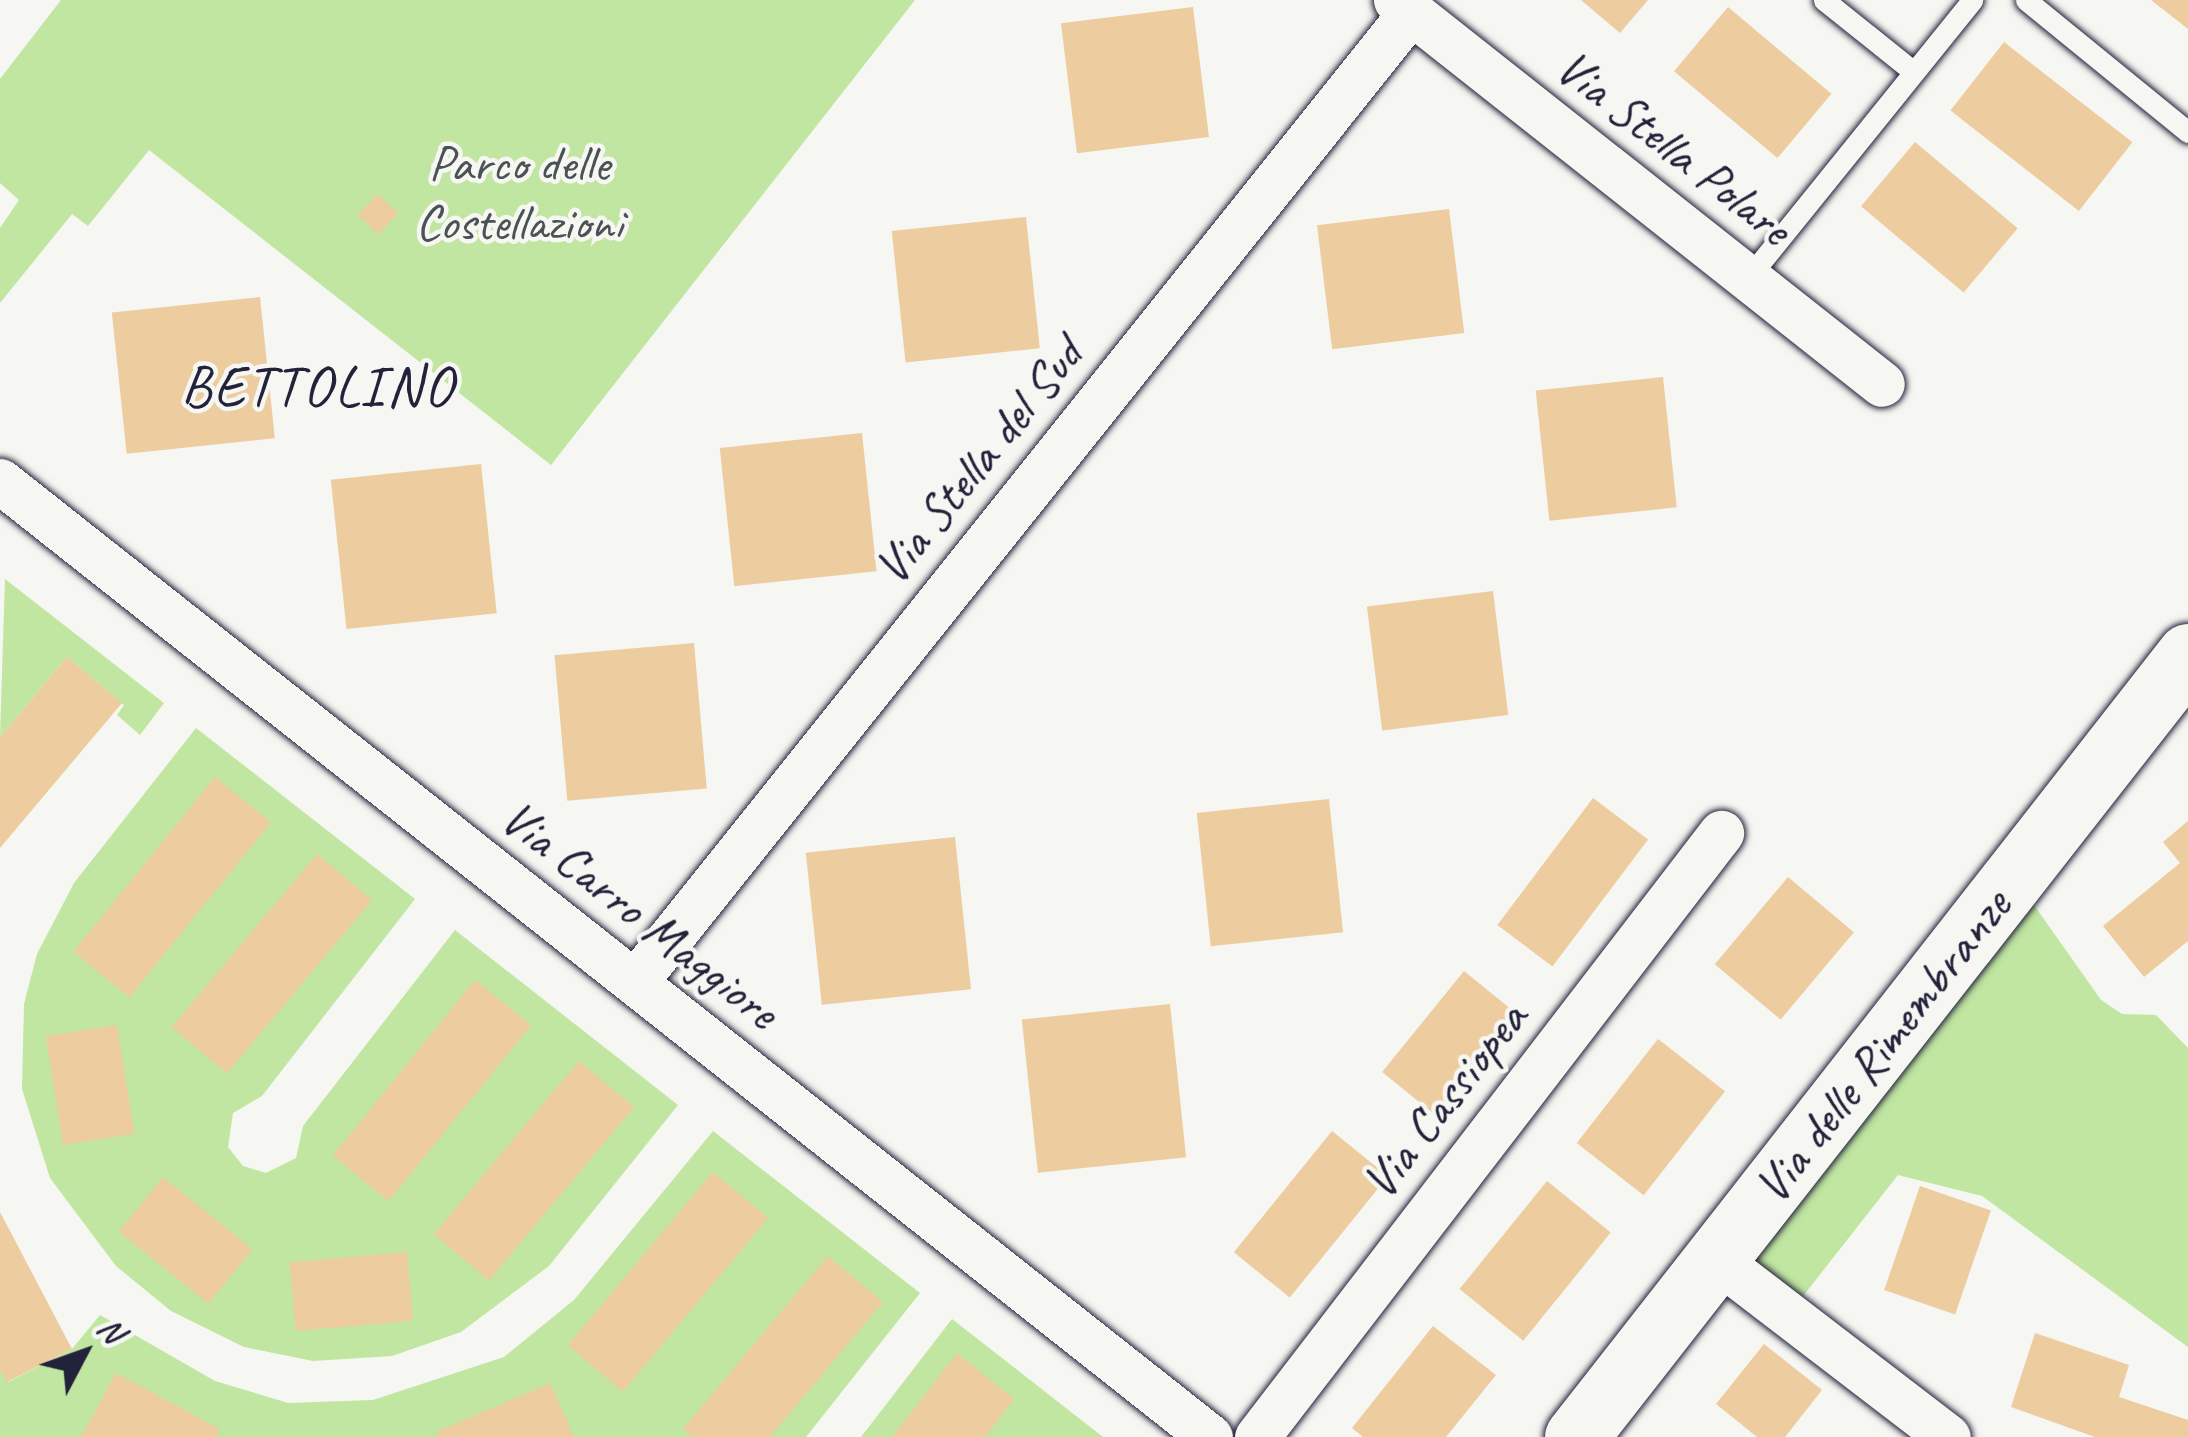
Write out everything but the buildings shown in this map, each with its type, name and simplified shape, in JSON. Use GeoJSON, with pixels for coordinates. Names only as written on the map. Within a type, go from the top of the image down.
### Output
{"type":"FeatureCollection","features":[{"type":"Feature","properties":{"kind":"street","name":"Via Stella Polare"},"geometry":{"type":"LineString","coordinates":[[1403,6],[1882,384]]}},
{"type":"Feature","properties":{"kind":"street","name":"Via Stella del Sud"},"geometry":{"type":"LineString","coordinates":[[635,982],[1403,6]]}},
{"type":"Feature","properties":{"kind":"street","name":"Via Carro Maggiore"},"geometry":{"type":"LineString","coordinates":[[0,481],[1210,1437]]}},
{"type":"Feature","properties":{"kind":"street","name":"Via delle Rimembranze"},"geometry":{"type":"LineString","coordinates":[[1576,1437],[2188,655]]}},
{"type":"Feature","properties":{"kind":"street","name":"Via Cassiopea"},"geometry":{"type":"LineString","coordinates":[[1257,1437],[1721,833]]}},
{"type":"Feature","properties":{"kind":"street"},"geometry":{"type":"LineString","coordinates":[[1716,1259],[1948,1437]]}},
{"type":"Feature","properties":{"kind":"lane"},"geometry":{"type":"LineString","coordinates":[[1824,0],[1914,72]]}},
{"type":"Feature","properties":{"kind":"lane"},"geometry":{"type":"LineString","coordinates":[[1748,278],[1972,0]]}},
{"type":"Feature","properties":{"kind":"lane"},"geometry":{"type":"LineString","coordinates":[[2026,0],[2188,133]]}},
{"type":"Feature","properties":{"kind":"green space","name":"Parco delle Costellazioni"},"geometry":{"type":"Polygon","coordinates":[[[61,0],[915,0],[551,465],[149,150],[88,226],[72,214],[0,303],[0,228],[19,200],[0,183],[0,79],[61,0]]]}},
{"type":"Feature","properties":{"kind":"green space"},"geometry":{"type":"Polygon","coordinates":[[[5,579],[164,703],[140,735],[117,715],[124,705],[67,657],[0,737],[5,579]]]}},
{"type":"Feature","properties":{"kind":"green space"},"geometry":{"type":"Polygon","coordinates":[[[196,728],[415,899],[262,1096],[233,1113],[228,1147],[243,1166],[266,1173],[296,1158],[303,1126],[455,930],[678,1105],[549,1266],[461,1332],[392,1356],[313,1361],[244,1347],[171,1311],[116,1266],[50,1178],[22,1089],[24,1004],[37,954],[74,883],[196,728]]]}},
{"type":"Feature","properties":{"kind":"green space"},"geometry":{"type":"Polygon","coordinates":[[[2029,898],[2101,1000],[2122,1014],[2156,1015],[2188,1048],[2188,1347],[1982,1196],[1898,1175],[1800,1300],[1751,1260],[2029,898]]]}},
{"type":"Feature","properties":{"kind":"green space"},"geometry":{"type":"Polygon","coordinates":[[[713,1131],[920,1293],[806,1437],[0,1437],[0,1369],[8,1382],[72,1349],[100,1315],[215,1381],[288,1403],[373,1400],[504,1357],[574,1300],[713,1131]]]}},
{"type":"Feature","properties":{"kind":"green space"},"geometry":{"type":"Polygon","coordinates":[[[952,1319],[1103,1437],[861,1437],[952,1319]]]}},
{"type":"Feature","properties":{"kind":"district","name":"BETTOLINO"},"geometry":{"type":"Point","coordinates":[318,387]}}]}
